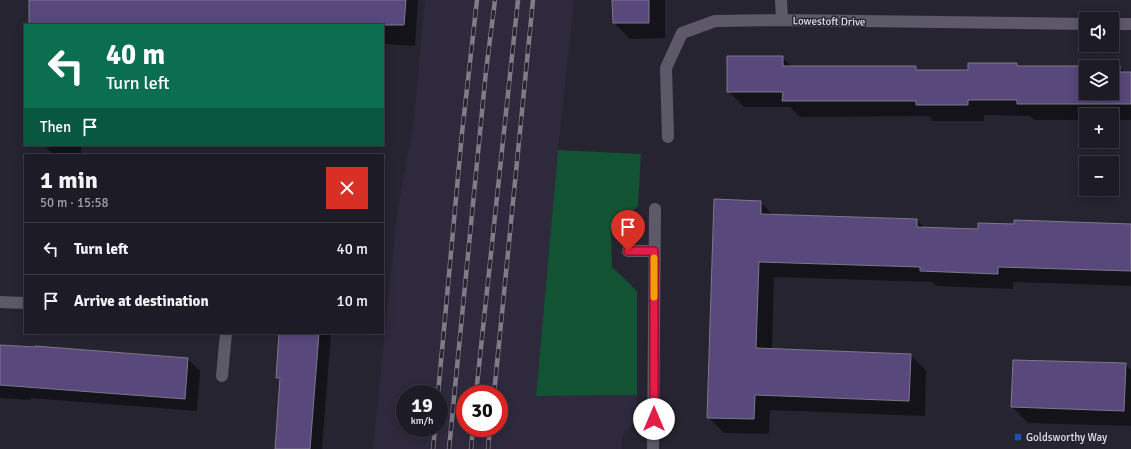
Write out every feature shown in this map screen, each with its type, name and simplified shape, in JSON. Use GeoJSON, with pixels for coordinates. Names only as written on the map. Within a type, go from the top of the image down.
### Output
{"type":"FeatureCollection","features":[{"type":"Feature","properties":{"kind":"street"},"geometry":{"type":"LineString","coordinates":[[781,0],[782,20]]}},
{"type":"Feature","properties":{"kind":"street","name":"Lowestoft Drive"},"geometry":{"type":"LineString","coordinates":[[668,137],[666,68],[682,33],[715,21],[782,20],[1079,24]]}},
{"type":"Feature","properties":{"kind":"street"},"geometry":{"type":"LineString","coordinates":[[1119,24],[1131,24]]}},
{"type":"Feature","properties":{"kind":"street"},"geometry":{"type":"LineString","coordinates":[[654,449],[655,209]]}},
{"type":"Feature","properties":{"kind":"street"},"geometry":{"type":"LineString","coordinates":[[628,251],[654,251]]}},
{"type":"Feature","properties":{"kind":"street"},"geometry":{"type":"LineString","coordinates":[[0,302],[24,303]]}},
{"type":"Feature","properties":{"kind":"street"},"geometry":{"type":"LineString","coordinates":[[222,376],[226,334]]}},
{"type":"Feature","properties":{"kind":"shaded area"},"geometry":{"type":"Polygon","coordinates":[[[425,0],[574,0],[558,150],[536,396],[637,395],[636,419],[622,437],[622,449],[373,449],[397,214],[414,120],[425,0]]]}},
{"type":"Feature","properties":{"kind":"green space"},"geometry":{"type":"Polygon","coordinates":[[[558,150],[641,154],[638,206],[611,230],[612,267],[637,291],[637,395],[536,396],[558,150]]]}},
{"type":"Feature","properties":{"kind":"building"},"geometry":{"type":"Polygon","coordinates":[[[29,0],[406,0],[404,25],[29,24],[29,0]]]}},
{"type":"Feature","properties":{"kind":"building"},"geometry":{"type":"Polygon","coordinates":[[[612,0],[649,0],[649,23],[613,23],[612,0]]]}},
{"type":"Feature","properties":{"kind":"building"},"geometry":{"type":"Polygon","coordinates":[[[727,56],[783,56],[783,66],[916,66],[916,70],[968,70],[968,63],[1017,63],[1017,66],[1079,66],[1079,100],[1119,100],[1119,66],[1120,72],[1131,72],[1131,104],[1017,104],[1017,100],[968,100],[968,105],[916,105],[916,101],[782,101],[783,92],[727,92],[727,56]]]}},
{"type":"Feature","properties":{"kind":"building"},"geometry":{"type":"Polygon","coordinates":[[[714,199],[761,201],[761,214],[917,219],[917,227],[978,229],[978,223],[1014,224],[1014,220],[1131,224],[1131,271],[998,267],[998,274],[920,271],[920,267],[759,262],[756,348],[911,354],[909,401],[755,395],[754,419],[707,418],[714,199]]]}},
{"type":"Feature","properties":{"kind":"building"},"geometry":{"type":"Polygon","coordinates":[[[279,334],[319,334],[310,449],[275,449],[280,378],[276,378],[279,334]]]}},
{"type":"Feature","properties":{"kind":"building"},"geometry":{"type":"Polygon","coordinates":[[[0,345],[35,346],[188,358],[185,399],[0,385],[0,345]]]}},
{"type":"Feature","properties":{"kind":"building"},"geometry":{"type":"Polygon","coordinates":[[[1013,360],[1126,363],[1124,411],[1011,407],[1013,360]]]}},
{"type":"Feature","properties":{"kind":"railway"},"geometry":{"type":"LineString","coordinates":[[439,385],[462,133],[477,0]]}},
{"type":"Feature","properties":{"kind":"railway"},"geometry":{"type":"LineString","coordinates":[[449,449],[486,71],[495,0]]}},
{"type":"Feature","properties":{"kind":"railway"},"geometry":{"type":"LineString","coordinates":[[477,385],[518,0]]}},
{"type":"Feature","properties":{"kind":"railway"},"geometry":{"type":"LineString","coordinates":[[495,385],[533,0]]}},
{"type":"Feature","properties":{"kind":"railway"},"geometry":{"type":"LineString","coordinates":[[433,449],[434,437]]}},
{"type":"Feature","properties":{"kind":"railway"},"geometry":{"type":"LineString","coordinates":[[471,449],[472,437]]}},
{"type":"Feature","properties":{"kind":"railway"},"geometry":{"type":"LineString","coordinates":[[488,449],[489,437]]}},
{"type":"Feature","properties":{"kind":"slow traffic"},"geometry":{"type":"LineString","coordinates":[[654,258],[654,297]]}},
{"type":"Feature","properties":{"kind":"place","name":"Goldsworthy Way"},"geometry":{"type":"Point","coordinates":[1018,437]}},
{"type":"Feature","properties":{"kind":"route"},"geometry":{"type":"LineString","coordinates":[[628,251],[654,251],[654,419]]}}]}
